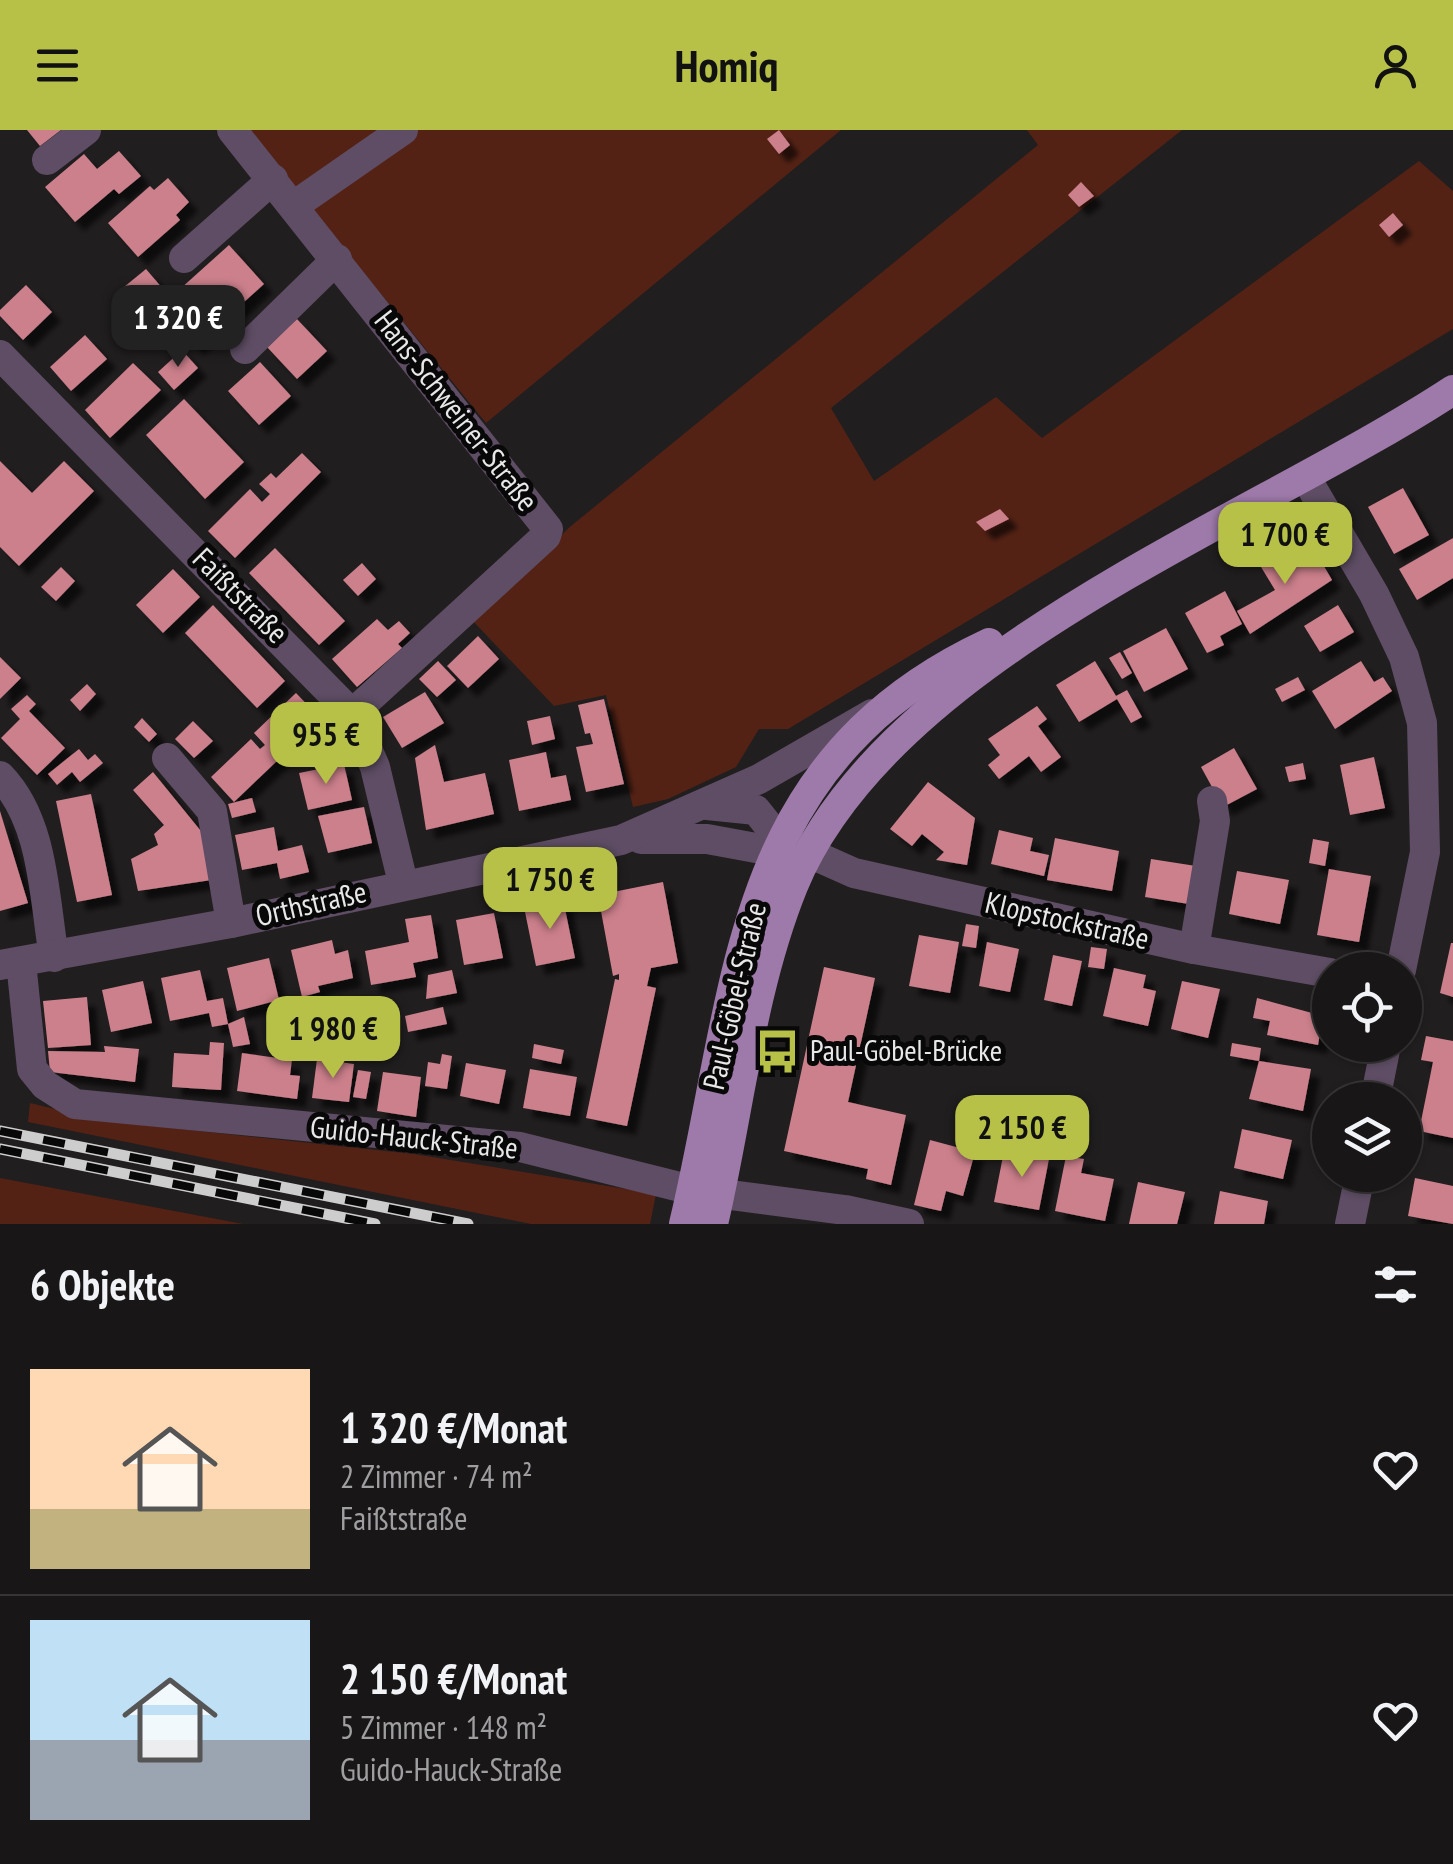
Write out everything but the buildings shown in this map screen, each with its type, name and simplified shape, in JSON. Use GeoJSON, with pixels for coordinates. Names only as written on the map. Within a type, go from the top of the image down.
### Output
{"type":"FeatureCollection","features":[{"type":"Feature","properties":{"kind":"main road","name":"Paul-Göbel-Straße"},"geometry":{"type":"LineString","coordinates":[[684,1224],[706,1192],[774,941],[809,852],[840,802],[933,705],[988,664],[1114,585],[1453,390]]}},
{"type":"Feature","properties":{"kind":"main road","name":"Paul-Göbel-Straße"},"geometry":{"type":"LineString","coordinates":[[713,1224],[706,1192],[747,924],[780,840],[811,784],[860,732],[917,686],[974,650],[1114,585]]}},
{"type":"Feature","properties":{"kind":"street"},"geometry":{"type":"LineString","coordinates":[[47,160],[86,130]]}},
{"type":"Feature","properties":{"kind":"street","name":"Hans-Schweiner-Straße"},"geometry":{"type":"LineString","coordinates":[[232,130],[548,529],[546,536],[352,714]]}},
{"type":"Feature","properties":{"kind":"street"},"geometry":{"type":"LineString","coordinates":[[294,204],[403,130]]}},
{"type":"Feature","properties":{"kind":"street"},"geometry":{"type":"LineString","coordinates":[[184,258],[274,179]]}},
{"type":"Feature","properties":{"kind":"street"},"geometry":{"type":"LineString","coordinates":[[245,349],[337,259]]}},
{"type":"Feature","properties":{"kind":"street","name":"Faißtstraße"},"geometry":{"type":"LineString","coordinates":[[0,355],[352,714],[375,767],[402,884]]}},
{"type":"Feature","properties":{"kind":"street"},"geometry":{"type":"LineString","coordinates":[[1306,478],[1374,594],[1404,657],[1422,723],[1439,853],[1408,952]]}},
{"type":"Feature","properties":{"kind":"street","name":"Orthstraße"},"geometry":{"type":"LineString","coordinates":[[11,963],[231,922],[620,840],[707,805],[774,772],[917,686]]}},
{"type":"Feature","properties":{"kind":"street"},"geometry":{"type":"LineString","coordinates":[[167,758],[212,811],[231,922]]}},
{"type":"Feature","properties":{"kind":"street"},"geometry":{"type":"LineString","coordinates":[[0,776],[24,808],[34,837],[54,957]]}},
{"type":"Feature","properties":{"kind":"street"},"geometry":{"type":"LineString","coordinates":[[1194,949],[1215,822],[1212,801]]}},
{"type":"Feature","properties":{"kind":"street","name":"Orthstraße"},"geometry":{"type":"LineString","coordinates":[[707,805],[756,810],[780,840],[809,852]]}},
{"type":"Feature","properties":{"kind":"street","name":"Orthstraße"},"geometry":{"type":"LineString","coordinates":[[620,840],[707,839],[756,848],[780,840]]}},
{"type":"Feature","properties":{"kind":"street","name":"Klopstockstraße"},"geometry":{"type":"LineString","coordinates":[[809,852],[854,873],[1194,949],[1312,970]]}},
{"type":"Feature","properties":{"kind":"street","name":"Guido-Hauck-Straße"},"geometry":{"type":"LineString","coordinates":[[11,963],[32,1068],[45,1085],[75,1104],[520,1146],[706,1192],[909,1224]]}},
{"type":"Feature","properties":{"kind":"street"},"geometry":{"type":"LineString","coordinates":[[1350,1224],[1357,1192]]}},
{"type":"Feature","properties":{"kind":"shaded area"},"geometry":{"type":"Polygon","coordinates":[[[247,130],[841,130],[486,423],[247,130]]]}},
{"type":"Feature","properties":{"kind":"shaded area"},"geometry":{"type":"Polygon","coordinates":[[[1027,130],[1182,130],[831,408],[874,481],[996,397],[1042,438],[1419,161],[1453,191],[1453,329],[788,729],[759,729],[736,767],[668,799],[633,807],[606,695],[554,706],[471,619],[571,526],[1038,145],[1027,130]]]}},
{"type":"Feature","properties":{"kind":"shaded area"},"geometry":{"type":"Polygon","coordinates":[[[30,1103],[105,1121],[414,1154],[656,1194],[650,1224],[531,1224],[28,1122],[30,1103]]]}},
{"type":"Feature","properties":{"kind":"shaded area"},"geometry":{"type":"Polygon","coordinates":[[[0,1178],[243,1224],[0,1224],[0,1178]]]}},
{"type":"Feature","properties":{"kind":"railway"},"geometry":{"type":"LineString","coordinates":[[0,1131],[468,1224]]}},
{"type":"Feature","properties":{"kind":"railway"},"geometry":{"type":"LineString","coordinates":[[0,1149],[375,1224]]}},
{"type":"Feature","properties":{"kind":"place","name":"Paul-Göbel-Brücke"},"geometry":{"type":"Point","coordinates":[777,1051]}}]}
